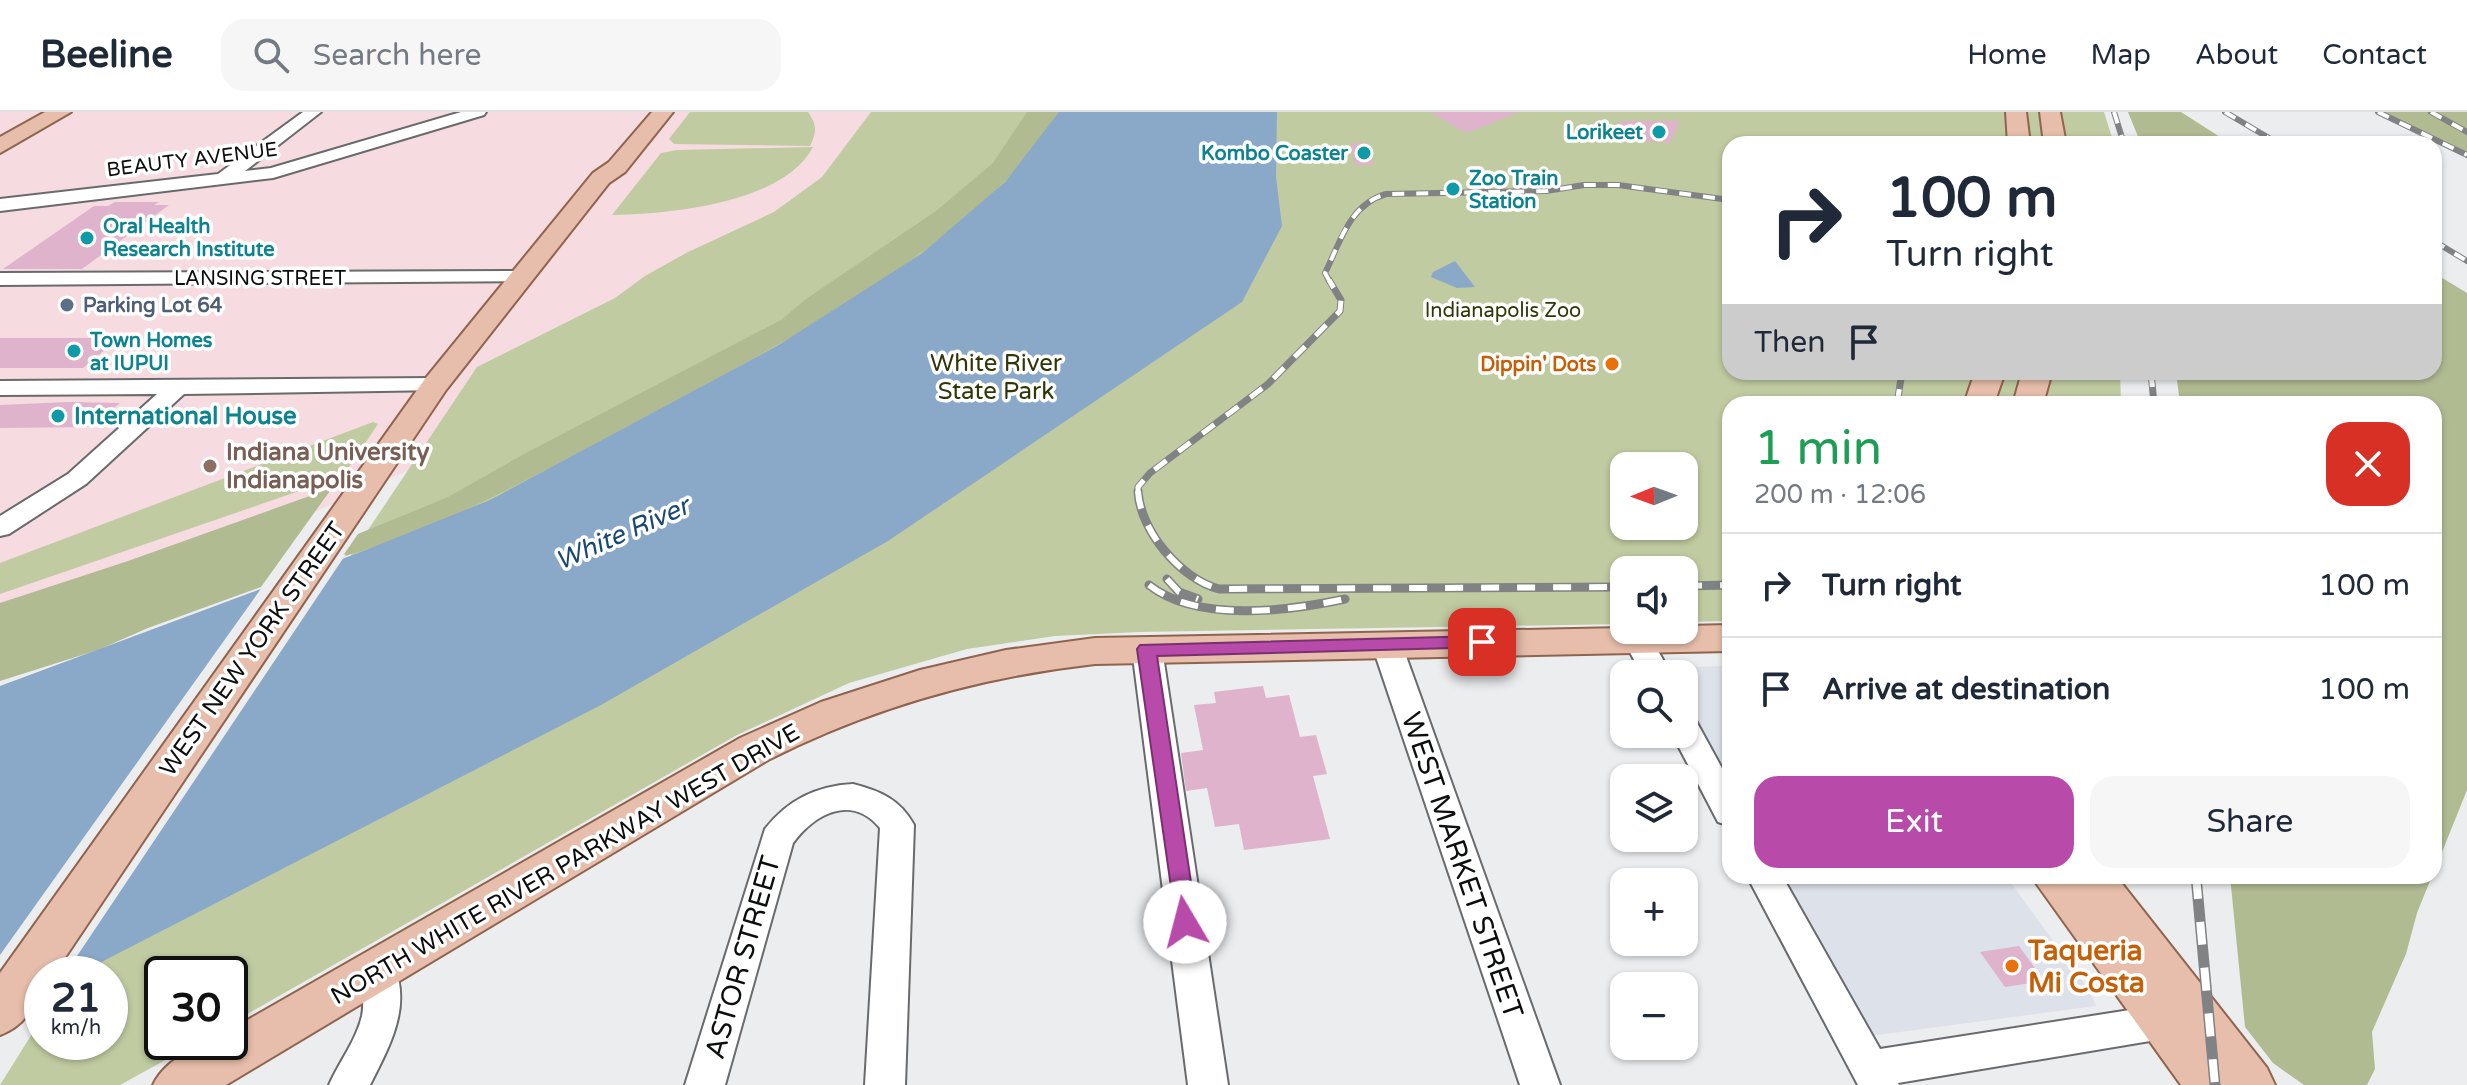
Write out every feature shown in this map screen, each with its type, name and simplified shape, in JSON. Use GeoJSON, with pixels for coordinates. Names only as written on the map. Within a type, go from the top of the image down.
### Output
{"type":"FeatureCollection","features":[{"type":"Feature","properties":{"kind":"main road"},"geometry":{"type":"LineString","coordinates":[[0,136],[43,112]]}},
{"type":"Feature","properties":{"kind":"main road"},"geometry":{"type":"LineString","coordinates":[[0,146],[61,112]]}},
{"type":"Feature","properties":{"kind":"main road","name":"WEST NEW YORK STREET"},"geometry":{"type":"LineString","coordinates":[[601,178],[602,167],[649,112]]}},
{"type":"Feature","properties":{"kind":"main road","name":"WEST NEW YORK STREET"},"geometry":{"type":"LineString","coordinates":[[0,1013],[427,397],[601,178],[617,167],[663,112]]}},
{"type":"Feature","properties":{"kind":"main road"},"geometry":{"type":"LineString","coordinates":[[2016,112],[2018,136]]}},
{"type":"Feature","properties":{"kind":"main road"},"geometry":{"type":"LineString","coordinates":[[2050,112],[2054,136]]}},
{"type":"Feature","properties":{"kind":"main road","name":"NORTH WHITE RIVER PARKWAY WEST DRIVE"},"geometry":{"type":"LineString","coordinates":[[179,1085],[379,972],[753,750],[845,708],[919,684],[1008,661],[1085,652],[1387,645],[1647,657],[1722,640]]}},
{"type":"Feature","properties":{"kind":"main road"},"geometry":{"type":"LineString","coordinates":[[2059,884],[2211,1085]]}},
{"type":"Feature","properties":{"kind":"main road"},"geometry":{"type":"LineString","coordinates":[[2096,884],[2249,1085]]}},
{"type":"Feature","properties":{"kind":"street"},"geometry":{"type":"LineString","coordinates":[[223,179],[313,112]]}},
{"type":"Feature","properties":{"kind":"street","name":"BEAUTY AVENUE"},"geometry":{"type":"LineString","coordinates":[[0,205],[273,173],[478,112]]}},
{"type":"Feature","properties":{"kind":"street","name":"LANSING STREET"},"geometry":{"type":"LineString","coordinates":[[0,279],[520,277]]}},
{"type":"Feature","properties":{"kind":"street"},"geometry":{"type":"LineString","coordinates":[[0,388],[177,388],[427,397]]}},
{"type":"Feature","properties":{"kind":"street"},"geometry":{"type":"LineString","coordinates":[[0,528],[77,479],[177,388]]}},
{"type":"Feature","properties":{"kind":"street","name":"WEST MARKET STREET"},"geometry":{"type":"LineString","coordinates":[[1387,645],[1540,1085]]}},
{"type":"Feature","properties":{"kind":"street"},"geometry":{"type":"LineString","coordinates":[[1147,649],[1208,1085]]}},
{"type":"Feature","properties":{"kind":"street"},"geometry":{"type":"LineString","coordinates":[[1695,748],[1722,798]]}},
{"type":"Feature","properties":{"kind":"street","name":"ASTOR STREET"},"geometry":{"type":"LineString","coordinates":[[705,1085],[781,831],[808,807],[844,796],[877,803],[890,813],[897,825],[885,1085]]}},
{"type":"Feature","properties":{"kind":"street"},"geometry":{"type":"LineString","coordinates":[[1768,884],[1874,1077],[2162,1022]]}},
{"type":"Feature","properties":{"kind":"street"},"geometry":{"type":"LineString","coordinates":[[349,1085],[381,1022],[386,994],[379,972]]}},
{"type":"Feature","properties":{"kind":"shaded area","name":"Indiana University Indianapolis"},"geometry":{"type":"Polygon","coordinates":[[[0,112],[1005,112],[711,337],[128,594],[0,635],[0,112]]]}},
{"type":"Feature","properties":{"kind":"shaded area"},"geometry":{"type":"Polygon","coordinates":[[[1722,666],[1722,766],[1698,723],[1698,667],[1722,666]]]}},
{"type":"Feature","properties":{"kind":"shaded area"},"geometry":{"type":"Polygon","coordinates":[[[1786,884],[2012,884],[2089,990],[2096,1006],[1870,1036],[1786,884]]]}},
{"type":"Feature","properties":{"kind":"green space"},"geometry":{"type":"Polygon","coordinates":[[[690,112],[808,112],[815,133],[810,146],[674,144],[669,139],[690,112]]]}},
{"type":"Feature","properties":{"kind":"green space","name":"White River State Park"},"geometry":{"type":"Polygon","coordinates":[[[871,112],[2104,112],[2112,136],[1722,136],[1722,380],[2120,380],[2121,396],[1722,396],[1722,621],[1698,622],[1698,556],[1610,556],[1610,624],[1140,632],[1055,636],[967,649],[849,683],[737,735],[248,1014],[248,956],[144,956],[144,1060],[165,1060],[120,1085],[0,1085],[24,1047],[24,1060],[128,1060],[128,956],[83,956],[477,367],[615,298],[645,276],[774,212],[822,177],[871,112]]]}},
{"type":"Feature","properties":{"kind":"green space"},"geometry":{"type":"Polygon","coordinates":[[[1027,112],[1059,112],[1003,183],[961,221],[870,289],[722,376],[520,483],[415,532],[342,557],[358,534],[448,497],[781,320],[806,299],[936,211],[993,163],[1027,112]]]}},
{"type":"Feature","properties":{"kind":"green space"},"geometry":{"type":"Polygon","coordinates":[[[2128,112],[2181,112],[2218,136],[2138,136],[2128,112]]]}},
{"type":"Feature","properties":{"kind":"green space"},"geometry":{"type":"Polygon","coordinates":[[[2383,112],[2467,112],[2467,153],[2442,141],[2442,136],[2432,136],[2383,112]]]}},
{"type":"Feature","properties":{"kind":"green space"},"geometry":{"type":"Polygon","coordinates":[[[813,147],[798,166],[777,182],[751,193],[693,208],[612,215],[661,153],[813,147]]]}},
{"type":"Feature","properties":{"kind":"green space"},"geometry":{"type":"Polygon","coordinates":[[[2442,278],[2467,293],[2467,790],[2442,852],[2442,396],[2179,396],[2177,380],[2442,380],[2442,278]]]}},
{"type":"Feature","properties":{"kind":"green space"},"geometry":{"type":"Polygon","coordinates":[[[373,422],[378,424],[343,476],[0,594],[0,563],[373,422]]]}},
{"type":"Feature","properties":{"kind":"green space"},"geometry":{"type":"Polygon","coordinates":[[[332,488],[261,587],[148,628],[98,650],[0,681],[0,603],[332,488]]]}},
{"type":"Feature","properties":{"kind":"green space"},"geometry":{"type":"Polygon","coordinates":[[[2231,884],[2429,884],[2406,954],[2372,1032],[2375,1069],[2367,1085],[2304,1085],[2273,1063],[2245,1027],[2231,884]]]}},
{"type":"Feature","properties":{"kind":"water","name":"White River"},"geometry":{"type":"Polygon","coordinates":[[[1059,112],[1277,112],[1276,177],[1282,226],[1242,302],[888,541],[601,705],[113,956],[24,956],[24,990],[0,1012],[0,686],[366,550],[490,500],[777,346],[921,254],[1005,182],[1059,112]]]}},
{"type":"Feature","properties":{"kind":"water"},"geometry":{"type":"Polygon","coordinates":[[[1455,261],[1475,287],[1457,288],[1431,277],[1433,272],[1455,261]]]}},
{"type":"Feature","properties":{"kind":"pier"},"geometry":{"type":"Polygon","coordinates":[[[346,554],[77,956],[24,956],[24,1005],[0,1016],[0,955],[265,583],[346,554]]]}},
{"type":"Feature","properties":{"kind":"building"},"geometry":{"type":"Polygon","coordinates":[[[1431,112],[1516,113],[1470,132],[1460,130],[1431,112]]]}},
{"type":"Feature","properties":{"kind":"building"},"geometry":{"type":"Polygon","coordinates":[[[1618,121],[1680,121],[1670,143],[1628,139],[1618,121]]]}},
{"type":"Feature","properties":{"kind":"building","name":"Kombo Coaster"},"geometry":{"type":"Polygon","coordinates":[[[1351,143],[1368,143],[1373,165],[1355,165],[1351,143]]]}},
{"type":"Feature","properties":{"kind":"building","name":"Oral Health Research Institute"},"geometry":{"type":"Polygon","coordinates":[[[115,202],[159,202],[154,205],[169,205],[82,269],[3,269],[94,206],[108,206],[115,202]]]}},
{"type":"Feature","properties":{"kind":"building"},"geometry":{"type":"Polygon","coordinates":[[[0,338],[119,338],[83,368],[0,368],[0,338]]]}},
{"type":"Feature","properties":{"kind":"building","name":"International House"},"geometry":{"type":"Polygon","coordinates":[[[120,403],[90,427],[0,428],[0,405],[120,403]]]}},
{"type":"Feature","properties":{"kind":"building"},"geometry":{"type":"Polygon","coordinates":[[[1263,686],[1266,698],[1289,695],[1300,737],[1316,735],[1327,774],[1313,776],[1330,839],[1244,850],[1239,824],[1215,827],[1207,788],[1186,791],[1181,753],[1203,750],[1194,705],[1216,703],[1214,692],[1263,686]]]}},
{"type":"Feature","properties":{"kind":"building","name":"Taqueria Mi Costa"},"geometry":{"type":"Polygon","coordinates":[[[2019,946],[2044,981],[2005,987],[1980,952],[2019,946]]]}},
{"type":"Feature","properties":{"kind":"railway"},"geometry":{"type":"LineString","coordinates":[[2114,112],[2122,136]]}},
{"type":"Feature","properties":{"kind":"railway"},"geometry":{"type":"LineString","coordinates":[[2225,112],[2266,136]]}},
{"type":"Feature","properties":{"kind":"railway"},"geometry":{"type":"LineString","coordinates":[[2378,112],[2428,136]]}},
{"type":"Feature","properties":{"kind":"railway"},"geometry":{"type":"LineString","coordinates":[[2431,112],[2467,132]]}},
{"type":"Feature","properties":{"kind":"railway"},"geometry":{"type":"LineString","coordinates":[[2442,143],[2467,155]]}},
{"type":"Feature","properties":{"kind":"railway"},"geometry":{"type":"LineString","coordinates":[[1330,282],[1325,273],[1348,226],[1363,206],[1386,194],[1546,191],[1584,185],[1618,185],[1722,199]]}},
{"type":"Feature","properties":{"kind":"railway"},"geometry":{"type":"LineString","coordinates":[[2442,246],[2467,261]]}},
{"type":"Feature","properties":{"kind":"railway"},"geometry":{"type":"LineString","coordinates":[[1138,491],[1150,473],[1268,384],[1340,311],[1341,300],[1329,280]]}},
{"type":"Feature","properties":{"kind":"railway"},"geometry":{"type":"LineString","coordinates":[[1898,396],[1901,380]]}},
{"type":"Feature","properties":{"kind":"railway"},"geometry":{"type":"LineString","coordinates":[[2152,380],[2153,396]]}},
{"type":"Feature","properties":{"kind":"railway"},"geometry":{"type":"LineString","coordinates":[[1138,491],[1146,522],[1165,551],[1191,575],[1219,589],[1610,587]]}},
{"type":"Feature","properties":{"kind":"railway"},"geometry":{"type":"LineString","coordinates":[[1167,579],[1179,592],[1198,599]]}},
{"type":"Feature","properties":{"kind":"railway"},"geometry":{"type":"LineString","coordinates":[[1149,585],[1169,597],[1192,605],[1244,611],[1345,599]]}},
{"type":"Feature","properties":{"kind":"railway"},"geometry":{"type":"LineString","coordinates":[[1698,586],[1722,585]]}},
{"type":"Feature","properties":{"kind":"railway"},"geometry":{"type":"LineString","coordinates":[[2197,884],[2215,1085]]}},
{"type":"Feature","properties":{"kind":"place","name":"Lorikeet"},"geometry":{"type":"Point","coordinates":[1659,132]}},
{"type":"Feature","properties":{"kind":"place","name":"Kombo Coaster"},"geometry":{"type":"Point","coordinates":[1364,153]}},
{"type":"Feature","properties":{"kind":"place","name":"Zoo Train Station"},"geometry":{"type":"Point","coordinates":[1453,189]}},
{"type":"Feature","properties":{"kind":"place","name":"Oral Health Research Institute"},"geometry":{"type":"Point","coordinates":[87,238]}},
{"type":"Feature","properties":{"kind":"place","name":"Parking Lot 64"},"geometry":{"type":"Point","coordinates":[67,305]}},
{"type":"Feature","properties":{"kind":"place","name":"Town Homes at IUPUI"},"geometry":{"type":"Point","coordinates":[74,351]}},
{"type":"Feature","properties":{"kind":"place","name":"Dippin' Dots"},"geometry":{"type":"Point","coordinates":[1612,364]}},
{"type":"Feature","properties":{"kind":"place","name":"International House"},"geometry":{"type":"Point","coordinates":[58,416]}},
{"type":"Feature","properties":{"kind":"place","name":"Indiana University Indianapolis"},"geometry":{"type":"Point","coordinates":[210,466]}},
{"type":"Feature","properties":{"kind":"place","name":"Taqueria Mi Costa"},"geometry":{"type":"Point","coordinates":[2012,966]}},
{"type":"Feature","properties":{"kind":"route"},"geometry":{"type":"LineString","coordinates":[[1185,922],[1147,649],[1482,642]]}},
{"type":"Feature","properties":{"kind":"park label","name":"Indianapolis Zoo"},"geometry":{"type":"Point","coordinates":[1503,310]}}]}
